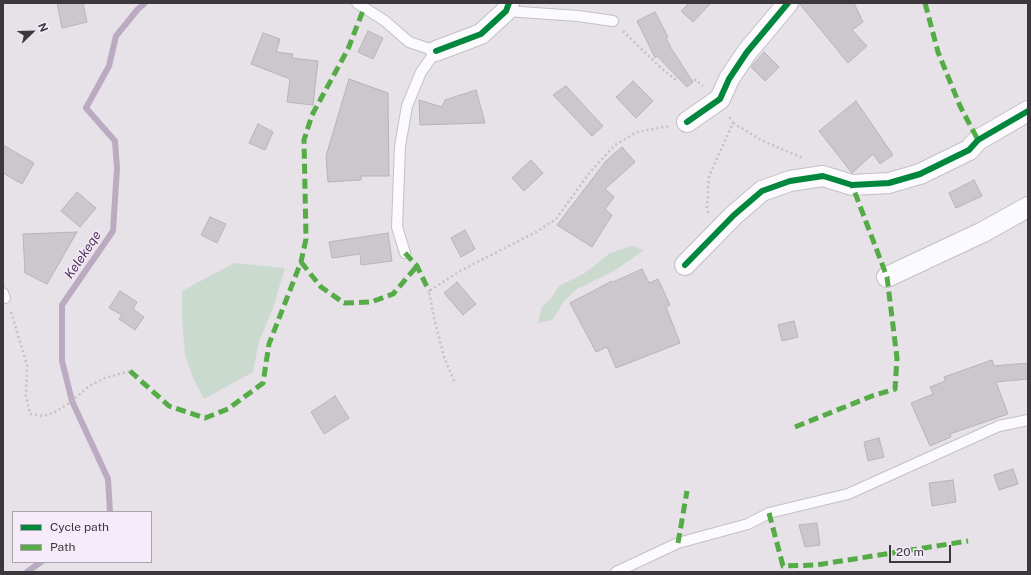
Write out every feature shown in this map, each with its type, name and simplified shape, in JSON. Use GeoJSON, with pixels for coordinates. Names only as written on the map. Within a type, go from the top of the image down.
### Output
{"type":"FeatureCollection","features":[{"type":"Feature","properties":{"kind":"street"},"geometry":{"type":"LineString","coordinates":[[687,122],[720,99],[729,79],[747,52],[788,3]]}},
{"type":"Feature","properties":{"kind":"street"},"geometry":{"type":"LineString","coordinates":[[436,51],[481,34],[507,7]]}},
{"type":"Feature","properties":{"kind":"street"},"geometry":{"type":"LineString","coordinates":[[685,265],[734,215],[762,191],[790,181],[823,176],[852,185],[889,183],[914,176],[969,150],[978,140],[1028,111]]}},
{"type":"Feature","properties":{"kind":"street"},"geometry":{"type":"LineString","coordinates":[[887,277],[983,232],[1028,207]]}},
{"type":"Feature","properties":{"kind":"lane"},"geometry":{"type":"LineString","coordinates":[[357,3],[385,21],[409,42],[436,51],[421,72],[407,106],[400,146],[397,227],[405,253]]}},
{"type":"Feature","properties":{"kind":"lane"},"geometry":{"type":"LineString","coordinates":[[507,7],[613,21]]}},
{"type":"Feature","properties":{"kind":"lane"},"geometry":{"type":"LineString","coordinates":[[616,572],[678,543],[748,524],[769,513],[848,494],[999,426],[1028,420]]}},
{"type":"Feature","properties":{"kind":"path"},"geometry":{"type":"LineString","coordinates":[[454,381],[444,357],[429,291],[460,271],[536,232],[556,219],[590,172],[615,145],[637,132],[687,122]]}},
{"type":"Feature","properties":{"kind":"path"},"geometry":{"type":"LineString","coordinates":[[732,123],[765,142],[797,154],[816,165],[823,176]]}},
{"type":"Feature","properties":{"kind":"path"},"geometry":{"type":"LineString","coordinates":[[4,296],[15,321],[27,365],[26,396],[30,414],[44,416],[57,411],[72,401],[89,386],[105,378],[130,372]]}},
{"type":"Feature","properties":{"kind":"shaded area"},"geometry":{"type":"Polygon","coordinates":[[[632,246],[644,250],[614,271],[577,289],[565,300],[552,320],[538,323],[542,307],[552,297],[559,286],[585,273],[610,253],[632,246]]]}},
{"type":"Feature","properties":{"kind":"shaded area"},"geometry":{"type":"Polygon","coordinates":[[[234,263],[285,268],[272,311],[259,341],[253,372],[204,399],[193,378],[185,356],[182,318],[182,291],[234,263]]]}},
{"type":"Feature","properties":{"kind":"building"},"geometry":{"type":"Polygon","coordinates":[[[57,3],[83,3],[87,22],[62,28],[57,3]]]}},
{"type":"Feature","properties":{"kind":"building"},"geometry":{"type":"Polygon","coordinates":[[[689,3],[711,3],[693,22],[681,11],[689,3]]]}},
{"type":"Feature","properties":{"kind":"building"},"geometry":{"type":"Polygon","coordinates":[[[799,3],[854,3],[863,22],[852,30],[867,46],[848,63],[799,3]]]}},
{"type":"Feature","properties":{"kind":"building"},"geometry":{"type":"Polygon","coordinates":[[[655,12],[668,37],[666,38],[671,48],[693,82],[687,87],[657,56],[655,58],[637,21],[655,12]]]}},
{"type":"Feature","properties":{"kind":"building"},"geometry":{"type":"Polygon","coordinates":[[[368,31],[383,38],[373,59],[358,52],[368,31]]]}},
{"type":"Feature","properties":{"kind":"building"},"geometry":{"type":"Polygon","coordinates":[[[263,33],[280,39],[276,52],[293,54],[292,58],[318,61],[313,105],[287,102],[290,79],[251,64],[263,33]]]}},
{"type":"Feature","properties":{"kind":"building"},"geometry":{"type":"Polygon","coordinates":[[[764,52],[779,67],[765,81],[751,67],[764,52]]]}},
{"type":"Feature","properties":{"kind":"building"},"geometry":{"type":"Polygon","coordinates":[[[349,79],[388,93],[389,176],[361,176],[361,180],[328,182],[326,156],[349,79]]]}},
{"type":"Feature","properties":{"kind":"building"},"geometry":{"type":"Polygon","coordinates":[[[633,81],[653,101],[636,118],[616,97],[633,81]]]}},
{"type":"Feature","properties":{"kind":"building"},"geometry":{"type":"Polygon","coordinates":[[[566,86],[603,126],[592,136],[553,95],[566,86]]]}},
{"type":"Feature","properties":{"kind":"building"},"geometry":{"type":"Polygon","coordinates":[[[476,90],[485,123],[420,125],[419,100],[442,107],[445,100],[476,90]]]}},
{"type":"Feature","properties":{"kind":"building"},"geometry":{"type":"Polygon","coordinates":[[[856,101],[893,155],[880,164],[873,154],[852,173],[819,131],[856,101]]]}},
{"type":"Feature","properties":{"kind":"building"},"geometry":{"type":"Polygon","coordinates":[[[258,124],[273,132],[265,150],[249,143],[258,124]]]}},
{"type":"Feature","properties":{"kind":"building"},"geometry":{"type":"Polygon","coordinates":[[[3,145],[34,163],[22,184],[3,173],[3,145]]]}},
{"type":"Feature","properties":{"kind":"building"},"geometry":{"type":"Polygon","coordinates":[[[622,147],[635,162],[605,189],[614,197],[605,209],[612,215],[592,247],[557,225],[606,161],[622,147]]]}},
{"type":"Feature","properties":{"kind":"building"},"geometry":{"type":"Polygon","coordinates":[[[531,160],[543,173],[524,191],[512,178],[531,160]]]}},
{"type":"Feature","properties":{"kind":"building"},"geometry":{"type":"Polygon","coordinates":[[[974,180],[982,196],[956,208],[949,193],[974,180]]]}},
{"type":"Feature","properties":{"kind":"building"},"geometry":{"type":"Polygon","coordinates":[[[77,192],[96,208],[80,227],[61,211],[77,192]]]}},
{"type":"Feature","properties":{"kind":"building"},"geometry":{"type":"Polygon","coordinates":[[[210,217],[226,224],[217,243],[201,235],[210,217]]]}},
{"type":"Feature","properties":{"kind":"building"},"geometry":{"type":"Polygon","coordinates":[[[465,230],[475,249],[461,257],[451,238],[465,230]]]}},
{"type":"Feature","properties":{"kind":"building"},"geometry":{"type":"Polygon","coordinates":[[[77,232],[47,284],[25,273],[23,234],[77,232]]]}},
{"type":"Feature","properties":{"kind":"building"},"geometry":{"type":"Polygon","coordinates":[[[388,233],[392,261],[361,265],[360,254],[332,258],[329,242],[388,233]]]}},
{"type":"Feature","properties":{"kind":"building"},"geometry":{"type":"Polygon","coordinates":[[[642,269],[649,283],[658,279],[670,305],[666,307],[680,343],[616,368],[607,347],[596,352],[570,303],[612,281],[613,282],[642,269]]]}},
{"type":"Feature","properties":{"kind":"building"},"geometry":{"type":"Polygon","coordinates":[[[457,282],[476,304],[463,315],[444,293],[457,282]]]}},
{"type":"Feature","properties":{"kind":"building"},"geometry":{"type":"Polygon","coordinates":[[[120,291],[137,302],[133,309],[144,317],[135,330],[119,319],[122,315],[109,308],[120,291]]]}},
{"type":"Feature","properties":{"kind":"building"},"geometry":{"type":"Polygon","coordinates":[[[794,321],[798,337],[782,341],[778,325],[794,321]]]}},
{"type":"Feature","properties":{"kind":"building"},"geometry":{"type":"Polygon","coordinates":[[[992,360],[994,366],[1028,363],[1028,379],[996,382],[1008,414],[950,434],[951,437],[930,446],[911,403],[933,394],[930,387],[945,381],[944,377],[992,360]]]}},
{"type":"Feature","properties":{"kind":"building"},"geometry":{"type":"Polygon","coordinates":[[[335,396],[349,418],[324,434],[311,412],[335,396]]]}},
{"type":"Feature","properties":{"kind":"building"},"geometry":{"type":"Polygon","coordinates":[[[879,438],[884,457],[868,461],[864,442],[879,438]]]}},
{"type":"Feature","properties":{"kind":"building"},"geometry":{"type":"Polygon","coordinates":[[[1013,469],[1018,484],[999,490],[994,475],[1013,469]]]}},
{"type":"Feature","properties":{"kind":"building"},"geometry":{"type":"Polygon","coordinates":[[[953,480],[956,502],[932,506],[929,483],[953,480]]]}},
{"type":"Feature","properties":{"kind":"building"},"geometry":{"type":"Polygon","coordinates":[[[817,523],[820,545],[805,547],[799,525],[817,523]]]}},
{"type":"Feature","properties":{"kind":"waterway","name":"Kelekeqe"},"geometry":{"type":"LineString","coordinates":[[110,511],[108,479],[72,401],[62,361],[62,305],[113,231],[117,168],[115,141],[86,108],[109,66],[116,36],[138,9],[145,3]]}},
{"type":"Feature","properties":{"kind":"waterway","name":"Kelekeqe"},"geometry":{"type":"LineString","coordinates":[[27,572],[40,563]]}},
{"type":"Feature","properties":{"kind":"marked path"},"geometry":{"type":"LineString","coordinates":[[925,3],[938,52],[960,106],[978,140]]}},
{"type":"Feature","properties":{"kind":"marked path"},"geometry":{"type":"LineString","coordinates":[[130,371],[169,406],[205,418],[228,409],[263,383],[269,344],[301,262],[306,239],[304,140],[312,115],[348,49],[364,8]]}},
{"type":"Feature","properties":{"kind":"marked path"},"geometry":{"type":"LineString","coordinates":[[795,427],[872,396],[895,389],[897,358],[887,277],[852,185]]}},
{"type":"Feature","properties":{"kind":"marked path"},"geometry":{"type":"LineString","coordinates":[[405,253],[417,266],[429,291]]}},
{"type":"Feature","properties":{"kind":"marked path"},"geometry":{"type":"LineString","coordinates":[[301,262],[321,287],[344,303],[371,302],[393,294],[417,266]]}},
{"type":"Feature","properties":{"kind":"marked path"},"geometry":{"type":"LineString","coordinates":[[678,543],[687,491]]}},
{"type":"Feature","properties":{"kind":"marked path"},"geometry":{"type":"LineString","coordinates":[[769,513],[783,566],[816,565],[968,541]]}},
{"type":"Feature","properties":{"kind":"cycle path"},"geometry":{"type":"LineString","coordinates":[[436,51],[481,34],[506,11],[509,3]]}},
{"type":"Feature","properties":{"kind":"cycle path"},"geometry":{"type":"LineString","coordinates":[[687,122],[720,99],[729,79],[747,52],[788,3]]}},
{"type":"Feature","properties":{"kind":"cycle path"},"geometry":{"type":"LineString","coordinates":[[685,265],[734,215],[762,191],[790,181],[823,176],[852,185],[889,183],[920,174],[969,150],[978,140],[1028,111]]}}]}
